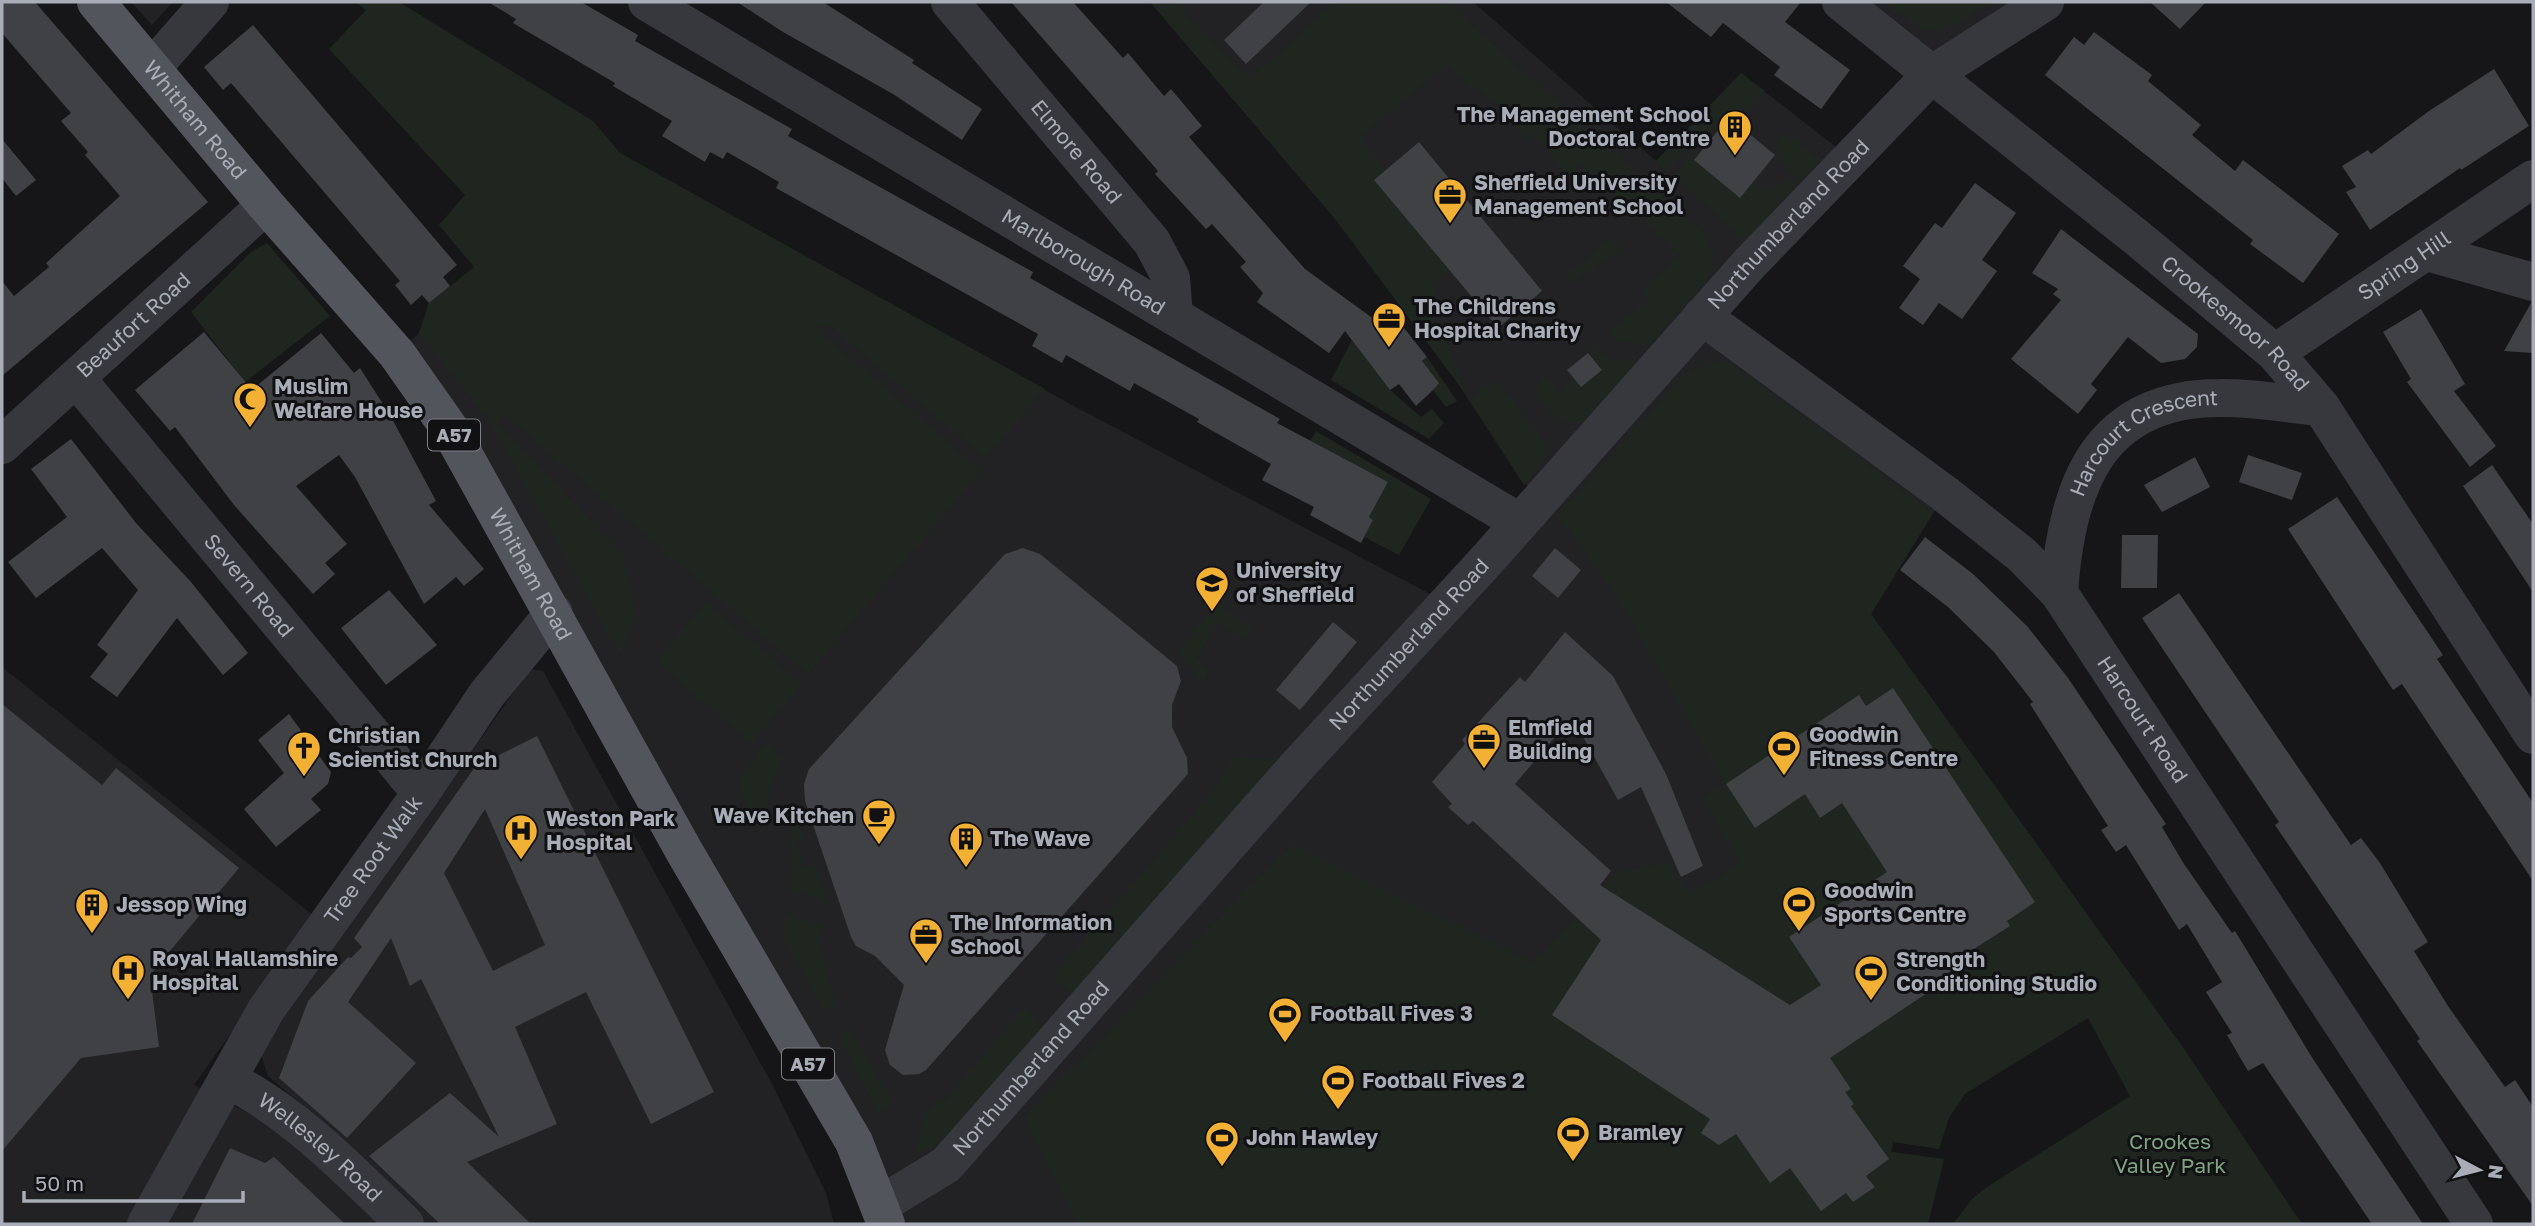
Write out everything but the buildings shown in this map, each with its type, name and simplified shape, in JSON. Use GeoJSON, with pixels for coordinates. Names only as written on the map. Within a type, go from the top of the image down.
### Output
{"type":"FeatureCollection","features":[{"type":"Feature","properties":{"kind":"main road","name":"Whitham Road"},"geometry":{"type":"LineString","coordinates":[[96,2],[266,205],[397,354],[449,428],[684,851],[854,1142],[883,1215]]}},
{"type":"Feature","properties":{"kind":"street"},"geometry":{"type":"LineString","coordinates":[[152,68],[210,2]]}},
{"type":"Feature","properties":{"kind":"street","name":"Marlborough Road"},"geometry":{"type":"LineString","coordinates":[[647,2],[1519,522]]}},
{"type":"Feature","properties":{"kind":"street","name":"Elmore Road"},"geometry":{"type":"LineString","coordinates":[[950,2],[1152,242],[1171,278],[1174,316]]}},
{"type":"Feature","properties":{"kind":"street","name":"Crookesmoor Road"},"geometry":{"type":"LineString","coordinates":[[1841,2],[2141,241],[2275,353],[2321,407],[2533,735]]}},
{"type":"Feature","properties":{"kind":"street","name":"Northumberland Road"},"geometry":{"type":"LineString","coordinates":[[883,1215],[946,1165],[1300,764],[1486,561],[1702,316],[1931,75],[2045,2]]}},
{"type":"Feature","properties":{"kind":"street","name":"Spring Hill"},"geometry":{"type":"LineString","coordinates":[[2275,353],[2533,179]]}},
{"type":"Feature","properties":{"kind":"street","name":"Beaufort Road"},"geometry":{"type":"LineString","coordinates":[[2,445],[266,205]]}},
{"type":"Feature","properties":{"kind":"street"},"geometry":{"type":"LineString","coordinates":[[2427,252],[2533,282]]}},
{"type":"Feature","properties":{"kind":"street","name":"Harcourt Road"},"geometry":{"type":"LineString","coordinates":[[1702,316],[1945,494],[2016,550],[2059,593],[2290,940],[2474,1224]]}},
{"type":"Feature","properties":{"kind":"street","name":"Severn Road"},"geometry":{"type":"LineString","coordinates":[[76,378],[421,793]]}},
{"type":"Feature","properties":{"kind":"street","name":"Harcourt Crescent"},"geometry":{"type":"LineString","coordinates":[[2059,593],[2062,553],[2074,496],[2100,448],[2127,422],[2158,408],[2190,400],[2230,398],[2321,407]]}},
{"type":"Feature","properties":{"kind":"street","name":"Tree Root Walk"},"geometry":{"type":"LineString","coordinates":[[150,1217],[266,1010],[421,793],[487,694],[554,613]]}},
{"type":"Feature","properties":{"kind":"street","name":"Wellesley Road"},"geometry":{"type":"LineString","coordinates":[[227,1079],[253,1092],[347,1168],[405,1224]]}},
{"type":"Feature","properties":{"kind":"shaded area"},"geometry":{"type":"Polygon","coordinates":[[[131,2],[173,2],[152,25],[131,2]]]}},
{"type":"Feature","properties":{"kind":"shaded area","name":"University of Sheffield"},"geometry":{"type":"Polygon","coordinates":[[[1150,2],[1473,2],[1656,161],[1741,73],[1850,158],[1703,316],[1945,494],[1871,614],[2079,903],[1893,1142],[1891,1152],[1944,1159],[1928,1224],[886,1224],[397,354],[419,333],[429,303],[620,153],[1070,404],[1432,595],[1537,501],[1459,385],[1336,220],[1150,2]]]}},
{"type":"Feature","properties":{"kind":"shaded area"},"geometry":{"type":"Polygon","coordinates":[[[1841,2],[2045,2],[1946,64],[1841,2]]]}},
{"type":"Feature","properties":{"kind":"shaded area","name":"Royal Hallamshire Hospital"},"geometry":{"type":"Polygon","coordinates":[[[2,667],[314,916],[194,1085],[287,1133],[379,1224],[2,1224],[2,667]]]}},
{"type":"Feature","properties":{"kind":"shaded area","name":"Weston Park Hospital"},"geometry":{"type":"Polygon","coordinates":[[[530,669],[543,671],[771,1082],[826,1193],[834,1224],[425,1224],[344,1141],[268,1076],[260,1052],[530,669]]]}},
{"type":"Feature","properties":{"kind":"green space"},"geometry":{"type":"Polygon","coordinates":[[[355,2],[399,2],[593,121],[620,153],[1045,389],[985,458],[830,326],[814,327],[981,471],[808,674],[504,414],[496,422],[622,553],[635,612],[621,656],[489,420],[419,333],[429,303],[474,267],[439,225],[465,195],[329,49],[366,10],[355,2]]]}},
{"type":"Feature","properties":{"kind":"green space"},"geometry":{"type":"Polygon","coordinates":[[[1150,2],[1174,2],[1250,79],[1335,2],[1446,2],[1704,233],[1713,253],[1711,274],[1649,345],[1617,342],[1609,332],[1649,299],[1642,289],[1681,255],[1601,179],[1578,164],[1570,172],[1561,168],[1534,134],[1526,140],[1503,108],[1445,66],[1360,137],[1385,171],[1375,180],[1449,270],[1430,285],[1443,303],[1429,314],[1444,333],[1468,399],[1336,220],[1150,2]]]}},
{"type":"Feature","properties":{"kind":"green space"},"geometry":{"type":"Polygon","coordinates":[[[1886,2],[1993,2],[1955,25],[1925,32],[1886,2]]]}},
{"type":"Feature","properties":{"kind":"green space"},"geometry":{"type":"Polygon","coordinates":[[[1741,73],[1765,91],[1753,107],[1726,112],[1704,138],[1697,140],[1666,172],[1656,162],[1741,73]]]}},
{"type":"Feature","properties":{"kind":"green space"},"geometry":{"type":"Polygon","coordinates":[[[1785,132],[1820,161],[1802,181],[1780,163],[1783,154],[1775,147],[1785,132]]]}},
{"type":"Feature","properties":{"kind":"green space"},"geometry":{"type":"Polygon","coordinates":[[[1693,151],[1701,151],[1694,160],[1740,198],[1751,185],[1768,191],[1790,179],[1797,185],[1753,233],[1739,235],[1673,176],[1693,151]]]}},
{"type":"Feature","properties":{"kind":"green space"},"geometry":{"type":"Polygon","coordinates":[[[1611,238],[1621,249],[1573,283],[1565,275],[1611,238]]]}},
{"type":"Feature","properties":{"kind":"green space"},"geometry":{"type":"Polygon","coordinates":[[[267,243],[330,316],[245,382],[191,312],[251,252],[267,243]]]}},
{"type":"Feature","properties":{"kind":"green space"},"geometry":{"type":"Polygon","coordinates":[[[1352,340],[1390,390],[1421,417],[1432,409],[1444,423],[1429,439],[1331,380],[1352,340]]]}},
{"type":"Feature","properties":{"kind":"green space"},"geometry":{"type":"Polygon","coordinates":[[[1596,345],[1608,359],[1639,361],[1582,422],[1561,420],[1550,412],[1536,395],[1538,384],[1545,376],[1559,393],[1575,379],[1581,387],[1602,370],[1588,353],[1596,345]]]}},
{"type":"Feature","properties":{"kind":"green space"},"geometry":{"type":"Polygon","coordinates":[[[1427,357],[1457,401],[1446,407],[1432,389],[1422,362],[1427,357]]]}},
{"type":"Feature","properties":{"kind":"green space","name":"Goodwin Sports Centre"},"geometry":{"type":"Polygon","coordinates":[[[1727,360],[1933,513],[1871,614],[2182,1046],[2302,1224],[1953,1224],[1972,1199],[1987,1187],[2130,1096],[2088,1018],[1965,1094],[1949,1118],[1939,1149],[1893,1142],[1891,1152],[1944,1159],[1928,1224],[1078,1224],[1024,1118],[1071,1066],[1073,1068],[1292,844],[1533,963],[1616,873],[1668,862],[1690,894],[1741,862],[1702,798],[1725,783],[1622,604],[1558,514],[1684,374],[1708,363],[1727,360]]]}},
{"type":"Feature","properties":{"kind":"green space"},"geometry":{"type":"Polygon","coordinates":[[[1497,381],[1544,441],[1543,459],[1524,485],[1468,399],[1497,381]]]}},
{"type":"Feature","properties":{"kind":"green space"},"geometry":{"type":"Polygon","coordinates":[[[1316,431],[1431,499],[1399,555],[1364,537],[1373,520],[1369,517],[1388,482],[1310,441],[1316,431]]]}},
{"type":"Feature","properties":{"kind":"green space"},"geometry":{"type":"Polygon","coordinates":[[[705,602],[802,684],[752,743],[656,662],[705,602]]]}},
{"type":"Feature","properties":{"kind":"green space"},"geometry":{"type":"Polygon","coordinates":[[[1216,604],[1253,627],[1246,641],[1217,623],[1197,658],[1210,670],[1203,682],[1178,653],[1216,604]]]}},
{"type":"Feature","properties":{"kind":"green space"},"geometry":{"type":"Polygon","coordinates":[[[765,743],[783,759],[769,789],[766,837],[742,796],[738,782],[765,743]]]}},
{"type":"Feature","properties":{"kind":"green space"},"geometry":{"type":"Polygon","coordinates":[[[1234,757],[1286,760],[1073,995],[1052,977],[1210,795],[1234,757]]]}},
{"type":"Feature","properties":{"kind":"green space"},"geometry":{"type":"Polygon","coordinates":[[[792,804],[804,837],[795,841],[804,867],[815,866],[828,902],[792,889],[792,804]]]}},
{"type":"Feature","properties":{"kind":"green space"},"geometry":{"type":"Polygon","coordinates":[[[785,912],[821,926],[818,941],[836,1008],[823,1008],[785,940],[785,912]]]}},
{"type":"Feature","properties":{"kind":"green space"},"geometry":{"type":"Polygon","coordinates":[[[1023,1009],[1044,1028],[943,1139],[930,1148],[916,1151],[927,1109],[948,1097],[1023,1009]]]}},
{"type":"Feature","properties":{"kind":"green space"},"geometry":{"type":"Polygon","coordinates":[[[848,1027],[892,1101],[879,1115],[840,1038],[848,1027]]]}},
{"type":"Feature","properties":{"kind":"place","name":"The Management School Doctoral Centre"},"geometry":{"type":"Point","coordinates":[1735,157]}},
{"type":"Feature","properties":{"kind":"place","name":"Sheffield University Management School"},"geometry":{"type":"Point","coordinates":[1450,225]}},
{"type":"Feature","properties":{"kind":"place","name":"The Childrens Hospital Charity"},"geometry":{"type":"Point","coordinates":[1389,349]}},
{"type":"Feature","properties":{"kind":"place","name":"Muslim Welfare House"},"geometry":{"type":"Point","coordinates":[250,429]}},
{"type":"Feature","properties":{"kind":"place","name":"University of Sheffield"},"geometry":{"type":"Point","coordinates":[1212,613]}},
{"type":"Feature","properties":{"kind":"place","name":"Elmfield Building"},"geometry":{"type":"Point","coordinates":[1484,770]}},
{"type":"Feature","properties":{"kind":"place","name":"Goodwin Fitness Centre"},"geometry":{"type":"Point","coordinates":[1784,777]}},
{"type":"Feature","properties":{"kind":"place","name":"Christian Scientist Church"},"geometry":{"type":"Point","coordinates":[304,778]}},
{"type":"Feature","properties":{"kind":"place","name":"Wave Kitchen"},"geometry":{"type":"Point","coordinates":[879,846]}},
{"type":"Feature","properties":{"kind":"place","name":"Weston Park Hospital"},"geometry":{"type":"Point","coordinates":[521,861]}},
{"type":"Feature","properties":{"kind":"place","name":"The Wave"},"geometry":{"type":"Point","coordinates":[966,869]}},
{"type":"Feature","properties":{"kind":"place","name":"Goodwin Sports Centre"},"geometry":{"type":"Point","coordinates":[1799,933]}},
{"type":"Feature","properties":{"kind":"place","name":"Jessop Wing"},"geometry":{"type":"Point","coordinates":[92,935]}},
{"type":"Feature","properties":{"kind":"place","name":"The Information School"},"geometry":{"type":"Point","coordinates":[926,965]}},
{"type":"Feature","properties":{"kind":"place","name":"Royal Hallamshire Hospital"},"geometry":{"type":"Point","coordinates":[128,1001]}},
{"type":"Feature","properties":{"kind":"place","name":"Strength Conditioning Studio"},"geometry":{"type":"Point","coordinates":[1871,1002]}},
{"type":"Feature","properties":{"kind":"place","name":"Football Fives 3"},"geometry":{"type":"Point","coordinates":[1285,1044]}},
{"type":"Feature","properties":{"kind":"place","name":"Football Fives 2"},"geometry":{"type":"Point","coordinates":[1338,1111]}},
{"type":"Feature","properties":{"kind":"place","name":"Bramley"},"geometry":{"type":"Point","coordinates":[1573,1163]}},
{"type":"Feature","properties":{"kind":"place","name":"John Hawley"},"geometry":{"type":"Point","coordinates":[1222,1168]}},
{"type":"Feature","properties":{"kind":"park label","name":"Crookes Valley Park"},"geometry":{"type":"Point","coordinates":[2170,1154]}}]}
